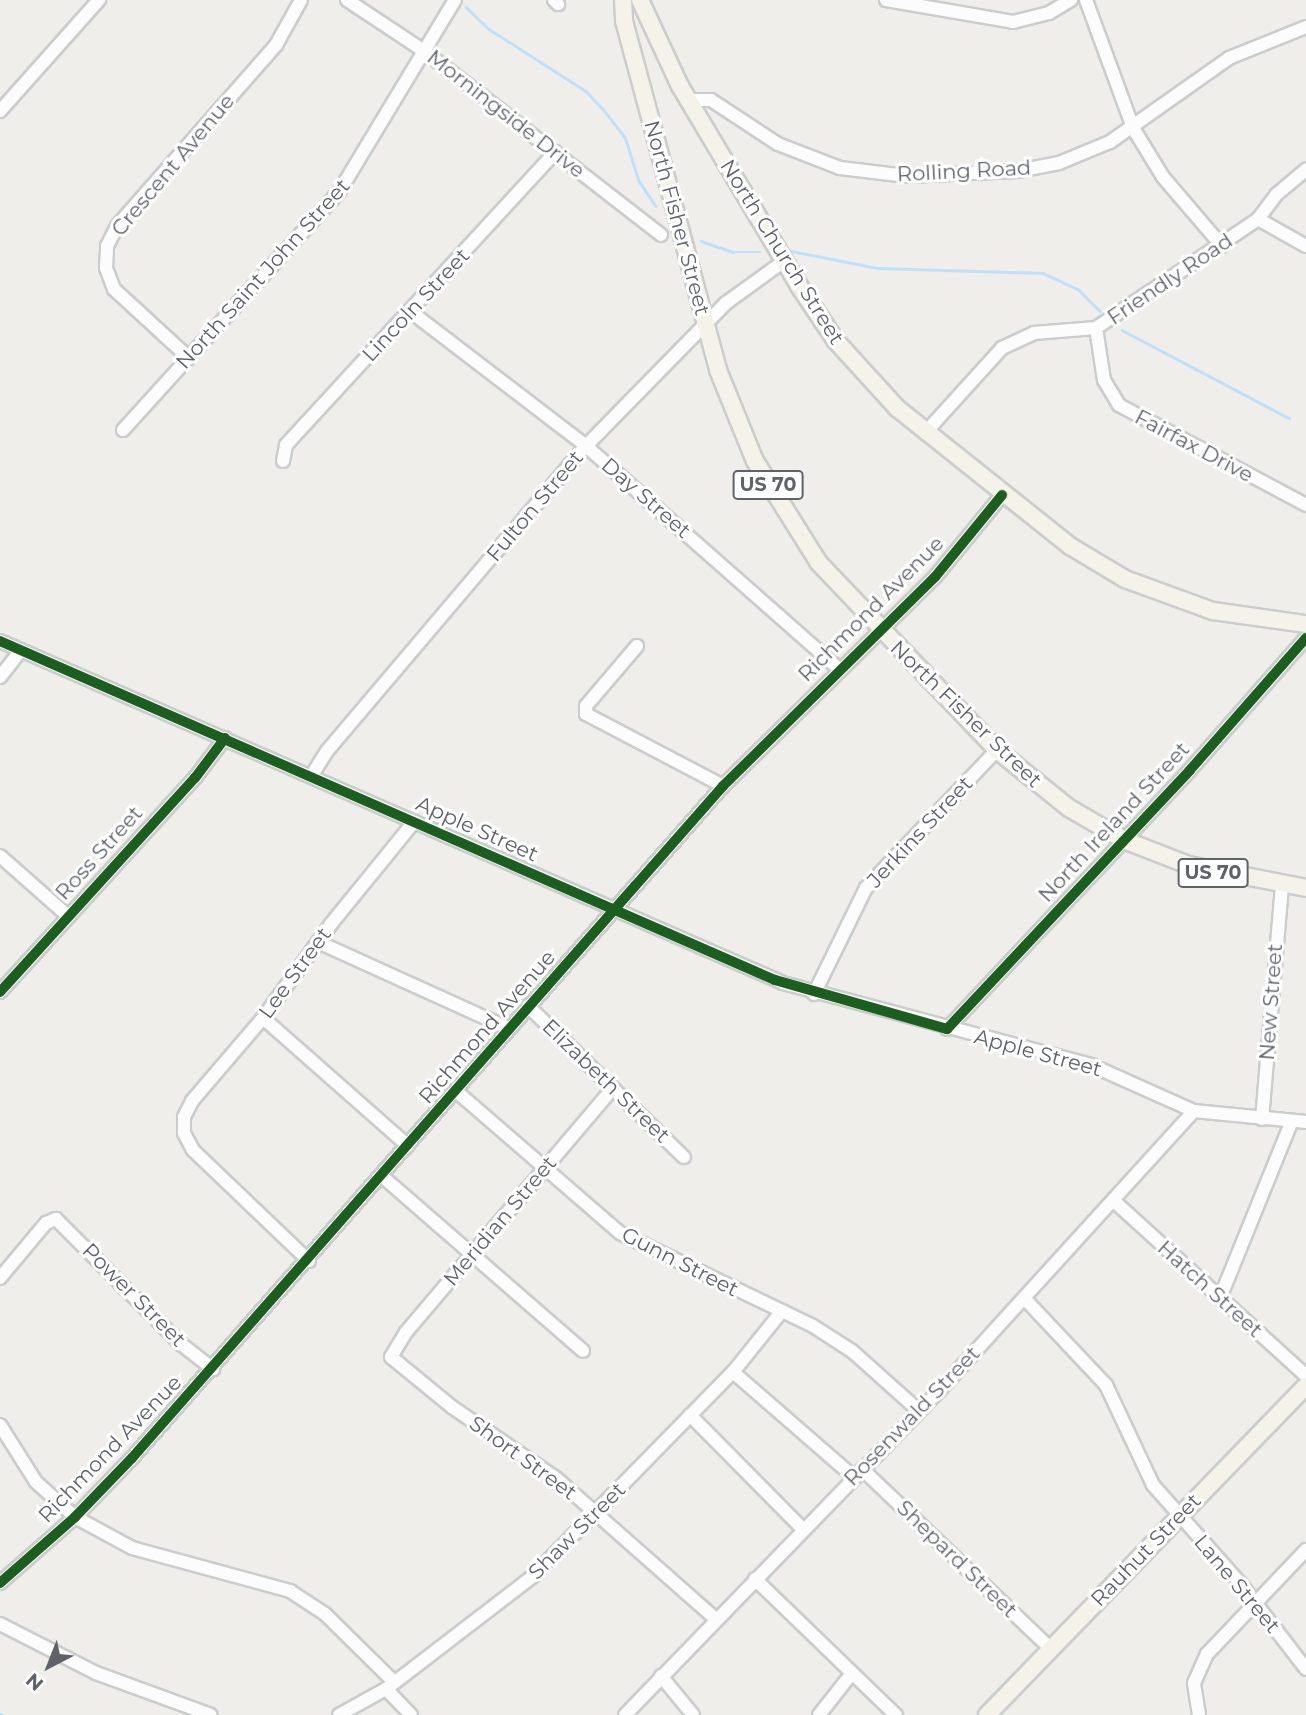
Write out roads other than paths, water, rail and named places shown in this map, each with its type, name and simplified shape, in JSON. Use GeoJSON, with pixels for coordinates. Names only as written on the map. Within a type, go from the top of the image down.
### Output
{"type":"FeatureCollection","features":[{"type":"Feature","properties":{"kind":"main road","name":"North Fisher Street"},"geometry":{"type":"LineString","coordinates":[[623,0],[627,31],[705,324],[735,416],[772,493],[819,563],[879,630],[997,750],[1055,799],[1125,840],[1213,873],[1306,888]]}},
{"type":"Feature","properties":{"kind":"main road","name":"North Church Street"},"geometry":{"type":"LineString","coordinates":[[640,0],[688,100],[784,261],[856,365],[925,433],[1002,495],[1097,564],[1154,593],[1234,615],[1306,624]]}},
{"type":"Feature","properties":{"kind":"main road","name":"Rauhut Street"},"geometry":{"type":"LineString","coordinates":[[987,1715],[1306,1386]]}},
{"type":"Feature","properties":{"kind":"street"},"geometry":{"type":"LineString","coordinates":[[0,111],[99,0]]}},
{"type":"Feature","properties":{"kind":"street","name":"Crescent Avenue"},"geometry":{"type":"LineString","coordinates":[[189,358],[114,289],[106,268],[107,246],[117,226],[276,45],[301,0]]}},
{"type":"Feature","properties":{"kind":"street","name":"Morningside Drive"},"geometry":{"type":"LineString","coordinates":[[347,0],[424,51],[661,234]]}},
{"type":"Feature","properties":{"kind":"street","name":"North Saint John Street"},"geometry":{"type":"LineString","coordinates":[[123,430],[339,192],[455,0]]}},
{"type":"Feature","properties":{"kind":"street"},"geometry":{"type":"LineString","coordinates":[[886,0],[1013,22],[1049,13],[1071,0]]}},
{"type":"Feature","properties":{"kind":"street"},"geometry":{"type":"LineString","coordinates":[[1086,0],[1133,128],[1163,177],[1222,246]]}},
{"type":"Feature","properties":{"kind":"street","name":"Rolling Road"},"geometry":{"type":"LineString","coordinates":[[688,100],[711,100],[803,156],[878,175],[952,176],[1041,167],[1085,154],[1133,128],[1229,58],[1306,27]]}},
{"type":"Feature","properties":{"kind":"street","name":"Lincoln Street"},"geometry":{"type":"LineString","coordinates":[[283,461],[286,445],[411,312],[555,152]]}},
{"type":"Feature","properties":{"kind":"street","name":"Friendly Road"},"geometry":{"type":"LineString","coordinates":[[925,433],[1002,348],[1034,333],[1096,328],[1222,246],[1258,219],[1277,194],[1306,170]]}},
{"type":"Feature","properties":{"kind":"street"},"geometry":{"type":"LineString","coordinates":[[1258,219],[1306,246]]}},
{"type":"Feature","properties":{"kind":"street","name":"Fulton Street"},"geometry":{"type":"LineString","coordinates":[[312,775],[327,751],[586,446],[738,291],[784,261]]}},
{"type":"Feature","properties":{"kind":"street","name":"Day Street"},"geometry":{"type":"LineString","coordinates":[[411,312],[586,446],[839,669]]}},
{"type":"Feature","properties":{"kind":"street","name":"Fairfax Drive"},"geometry":{"type":"LineString","coordinates":[[1096,328],[1104,380],[1119,405],[1306,505]]}},
{"type":"Feature","properties":{"kind":"street","name":"Richmond Avenue"},"geometry":{"type":"LineString","coordinates":[[0,1583],[75,1517],[213,1369],[383,1177],[508,1028],[723,786],[935,577],[1002,495]]}},
{"type":"Feature","properties":{"kind":"street","name":"North Ireland Street"},"geometry":{"type":"LineString","coordinates":[[947,1029],[1125,840],[1306,638]]}},
{"type":"Feature","properties":{"kind":"street","name":"Apple Street"},"geometry":{"type":"LineString","coordinates":[[0,640],[312,775],[614,911],[814,994],[1091,1065],[1194,1111],[1302,1122]]}},
{"type":"Feature","properties":{"kind":"street"},"geometry":{"type":"LineString","coordinates":[[637,646],[586,706],[587,717],[723,786]]}},
{"type":"Feature","properties":{"kind":"street"},"geometry":{"type":"LineString","coordinates":[[0,677],[21,650]]}},
{"type":"Feature","properties":{"kind":"street","name":"Ross Street"},"geometry":{"type":"LineString","coordinates":[[0,992],[195,778],[225,738]]}},
{"type":"Feature","properties":{"kind":"street","name":"Jerkins Street"},"geometry":{"type":"LineString","coordinates":[[814,994],[866,888],[997,750]]}},
{"type":"Feature","properties":{"kind":"street","name":"Lee Street"},"geometry":{"type":"LineString","coordinates":[[309,1261],[197,1155],[183,1127],[192,1101],[263,1018],[318,942],[414,822]]}},
{"type":"Feature","properties":{"kind":"street"},"geometry":{"type":"LineString","coordinates":[[0,856],[68,916]]}},
{"type":"Feature","properties":{"kind":"street","name":"New Street"},"geometry":{"type":"LineString","coordinates":[[1262,1119],[1282,886]]}},
{"type":"Feature","properties":{"kind":"street","name":"Elizabeth Street"},"geometry":{"type":"LineString","coordinates":[[318,942],[508,1028]]}},
{"type":"Feature","properties":{"kind":"street","name":"Elizabeth Street"},"geometry":{"type":"LineString","coordinates":[[528,1006],[684,1157]]}},
{"type":"Feature","properties":{"kind":"street"},"geometry":{"type":"LineString","coordinates":[[263,1018],[408,1146]]}},
{"type":"Feature","properties":{"kind":"street","name":"Meridian Street"},"geometry":{"type":"LineString","coordinates":[[391,1357],[394,1347],[613,1088]]}},
{"type":"Feature","properties":{"kind":"street","name":"Gunn Street"},"geometry":{"type":"LineString","coordinates":[[456,1091],[544,1170],[621,1233],[782,1311],[852,1351],[919,1411]]}},
{"type":"Feature","properties":{"kind":"street","name":"Rosenwald Street"},"geometry":{"type":"LineString","coordinates":[[625,1715],[919,1411],[1194,1111]]}},
{"type":"Feature","properties":{"kind":"street"},"geometry":{"type":"LineString","coordinates":[[1220,1298],[1302,1122]]}},
{"type":"Feature","properties":{"kind":"street"},"geometry":{"type":"LineString","coordinates":[[383,1177],[583,1351]]}},
{"type":"Feature","properties":{"kind":"street","name":"Hatch Street"},"geometry":{"type":"LineString","coordinates":[[1114,1201],[1306,1376]]}},
{"type":"Feature","properties":{"kind":"street","name":"Power Street"},"geometry":{"type":"LineString","coordinates":[[0,1278],[46,1223],[56,1219],[159,1323],[213,1369]]}},
{"type":"Feature","properties":{"kind":"street","name":"Lane Street"},"geometry":{"type":"LineString","coordinates":[[1024,1298],[1114,1397],[1153,1485],[1255,1601],[1306,1669]]}},
{"type":"Feature","properties":{"kind":"street","name":"Shaw Street"},"geometry":{"type":"LineString","coordinates":[[339,1715],[390,1686],[512,1595],[733,1372],[782,1311]]}},
{"type":"Feature","properties":{"kind":"street","name":"Short Street"},"geometry":{"type":"LineString","coordinates":[[391,1357],[452,1407],[538,1464],[716,1619]]}},
{"type":"Feature","properties":{"kind":"street","name":"Shepard Street"},"geometry":{"type":"LineString","coordinates":[[733,1372],[858,1473],[1051,1649]]}},
{"type":"Feature","properties":{"kind":"street"},"geometry":{"type":"LineString","coordinates":[[690,1415],[803,1529]]}},
{"type":"Feature","properties":{"kind":"street"},"geometry":{"type":"LineString","coordinates":[[0,1425],[36,1482],[75,1517],[132,1548],[290,1591],[325,1614],[390,1686],[411,1715]]}},
{"type":"Feature","properties":{"kind":"street"},"geometry":{"type":"LineString","coordinates":[[1199,1715],[1195,1700],[1198,1669],[1255,1601],[1306,1550]]}},
{"type":"Feature","properties":{"kind":"street"},"geometry":{"type":"LineString","coordinates":[[755,1579],[896,1715]]}},
{"type":"Feature","properties":{"kind":"street"},"geometry":{"type":"LineString","coordinates":[[0,1624],[96,1673],[211,1715]]}},
{"type":"Feature","properties":{"kind":"street"},"geometry":{"type":"LineString","coordinates":[[819,1715],[852,1674]]}},
{"type":"Feature","properties":{"kind":"street"},"geometry":{"type":"LineString","coordinates":[[661,1676],[693,1715]]}},
{"type":"Feature","properties":{"kind":"waterway"},"geometry":{"type":"LineString","coordinates":[[466,7],[489,29],[586,91],[625,137],[639,181],[656,206]]}},
{"type":"Feature","properties":{"kind":"waterway"},"geometry":{"type":"LineString","coordinates":[[701,241],[733,252],[760,252]]}},
{"type":"Feature","properties":{"kind":"waterway"},"geometry":{"type":"LineString","coordinates":[[791,251],[878,268],[1043,273],[1078,289],[1100,311]]}},
{"type":"Feature","properties":{"kind":"waterway"},"geometry":{"type":"LineString","coordinates":[[1122,330],[1289,418]]}}]}
